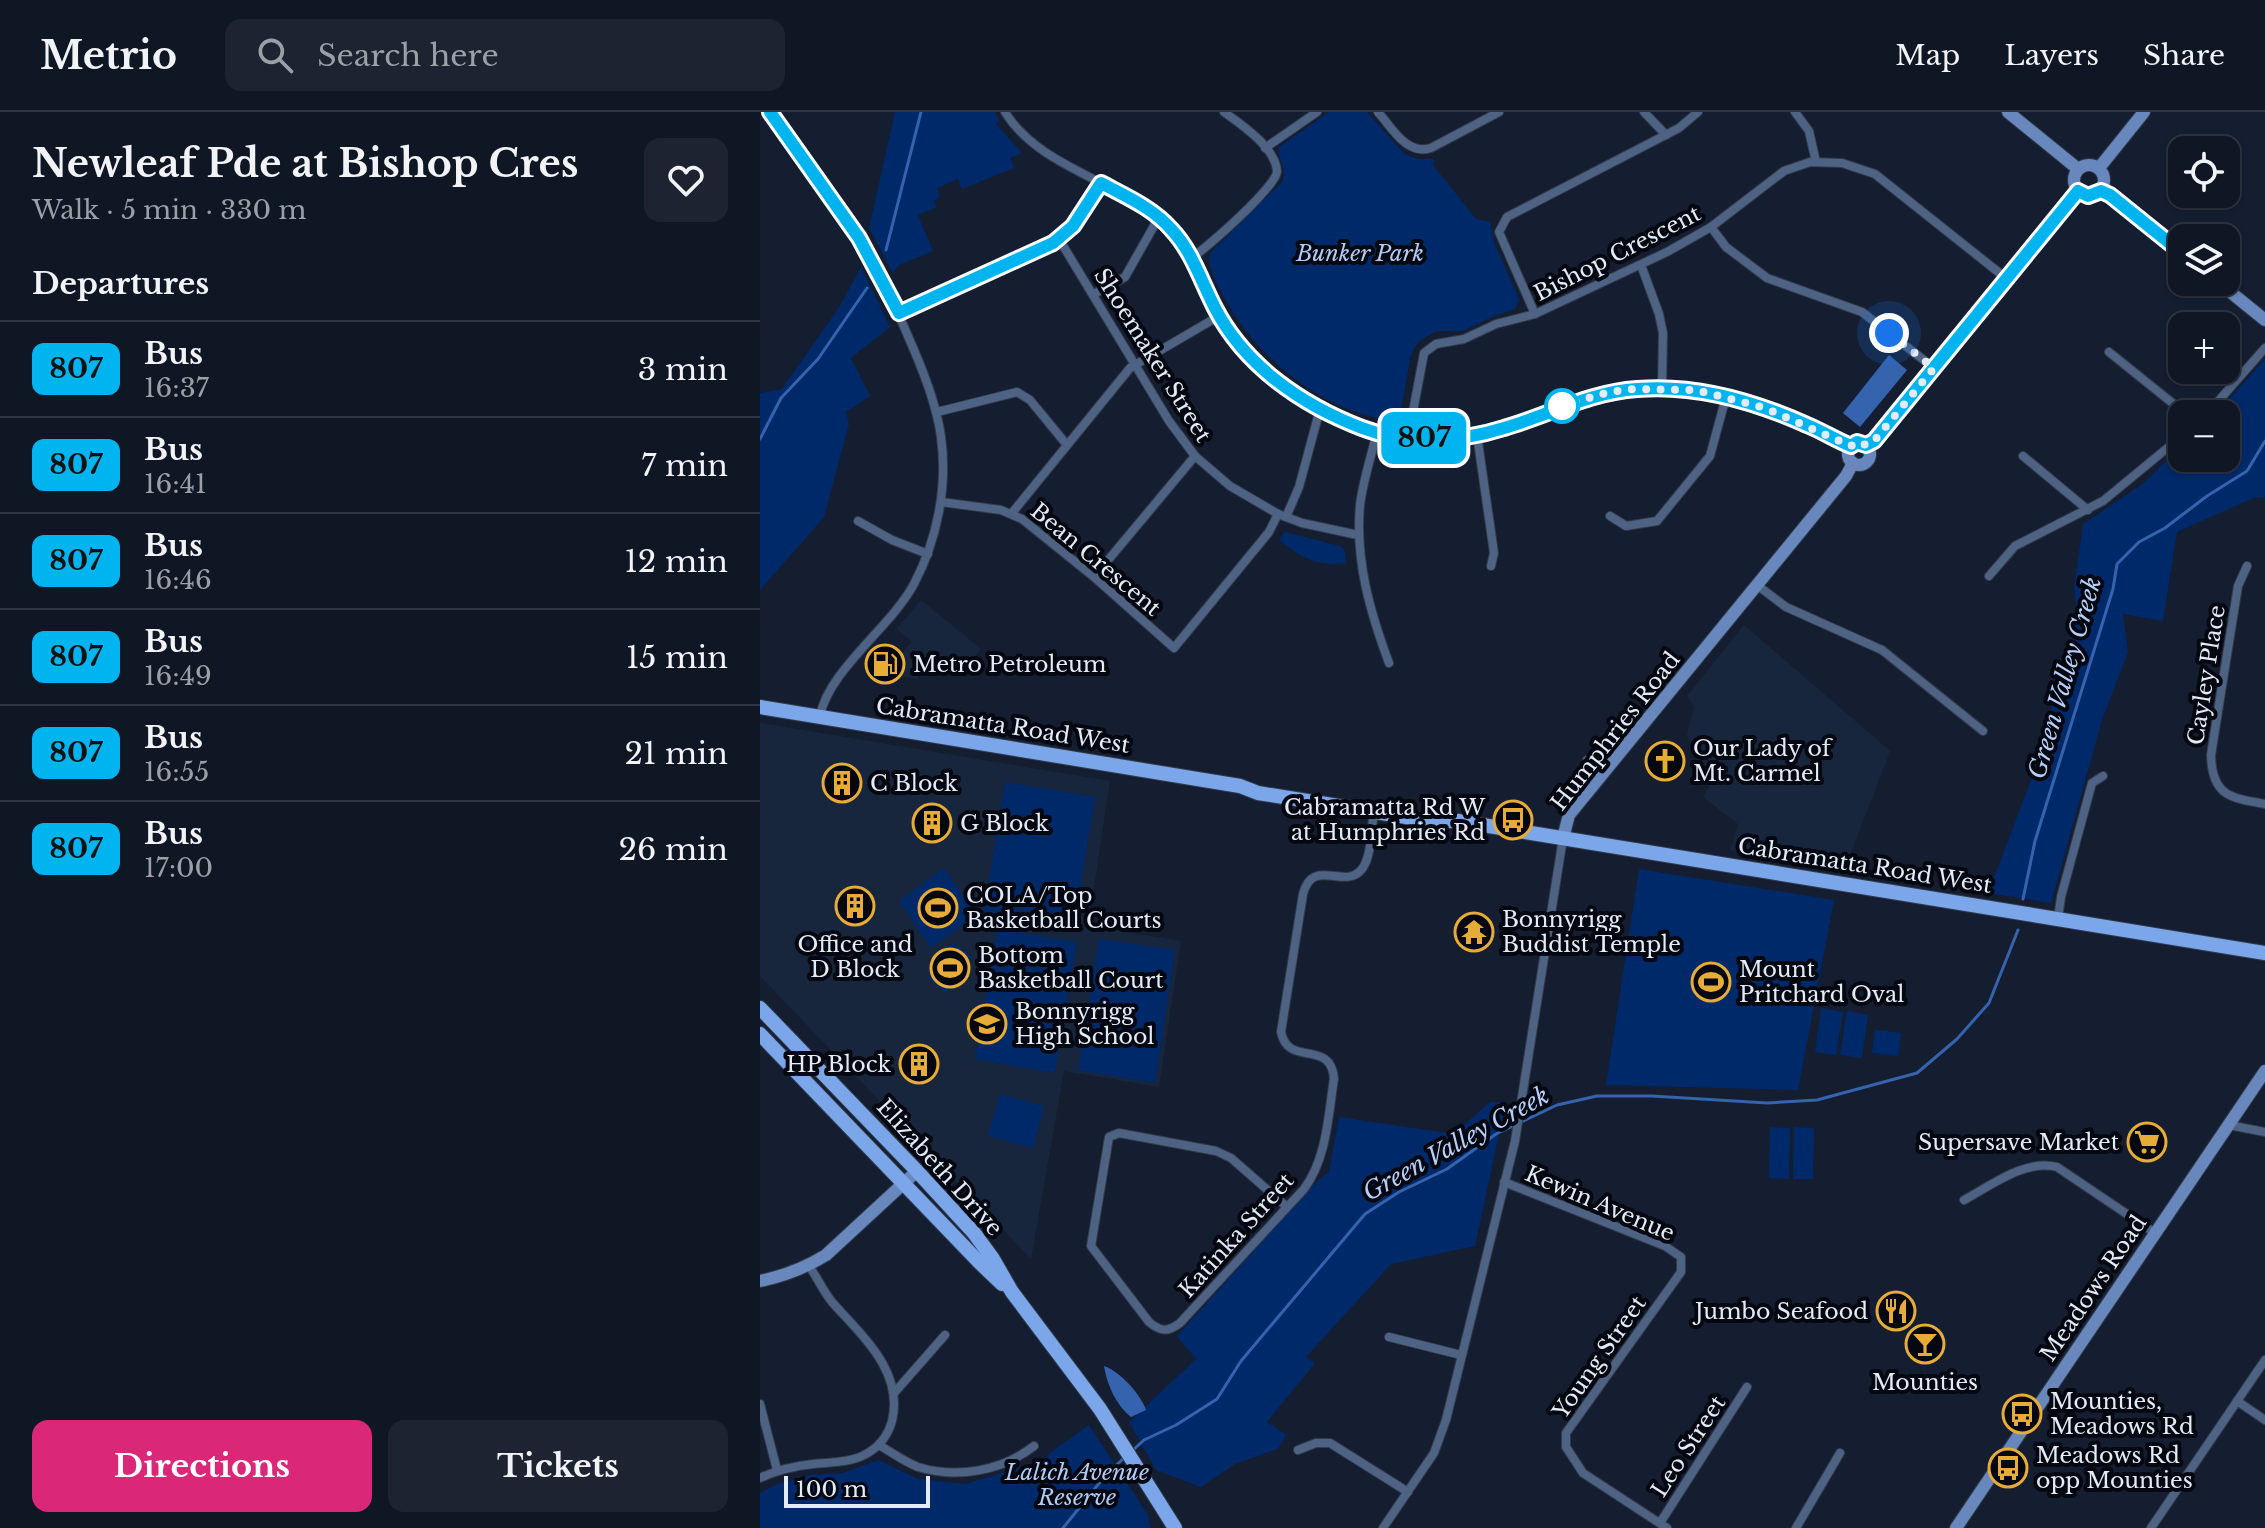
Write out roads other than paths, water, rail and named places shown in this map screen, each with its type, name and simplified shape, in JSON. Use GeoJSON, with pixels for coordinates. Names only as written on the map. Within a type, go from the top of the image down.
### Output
{"type":"FeatureCollection","features":[{"type":"Feature","properties":{"kind":"main road","name":"Cabramatta Road West"},"geometry":{"type":"LineString","coordinates":[[760,707],[1240,786],[1258,793],[1374,812],[1431,821],[1458,821],[2265,953]]}},
{"type":"Feature","properties":{"kind":"main road","name":"Cabramatta Road West"},"geometry":{"type":"LineString","coordinates":[[1240,786],[1260,784],[1304,791],[1434,812],[1458,821]]}},
{"type":"Feature","properties":{"kind":"main road","name":"Elizabeth Drive"},"geometry":{"type":"LineString","coordinates":[[760,1008],[974,1233],[1012,1292],[1122,1441],[1175,1528]]}},
{"type":"Feature","properties":{"kind":"main road","name":"Elizabeth Drive"},"geometry":{"type":"LineString","coordinates":[[760,1034],[979,1262],[1012,1292]]}},
{"type":"Feature","properties":{"kind":"street"},"geometry":{"type":"LineString","coordinates":[[770,112],[859,238],[899,313],[937,412],[943,461],[941,502],[928,554],[906,597],[827,694],[820,716]]}},
{"type":"Feature","properties":{"kind":"street"},"geometry":{"type":"LineString","coordinates":[[1005,112],[1025,137],[1159,217],[1179,238],[1219,316],[1261,368],[1320,409],[1377,432],[1408,438],[1439,439],[1477,435],[1609,392],[1662,388],[1696,390],[1765,408],[1851,446]]}},
{"type":"Feature","properties":{"kind":"street"},"geometry":{"type":"LineString","coordinates":[[1191,258],[1274,182],[1277,169],[1265,148],[1224,112]]}},
{"type":"Feature","properties":{"kind":"street"},"geometry":{"type":"LineString","coordinates":[[1265,148],[1317,112]]}},
{"type":"Feature","properties":{"kind":"street"},"geometry":{"type":"LineString","coordinates":[[1378,112],[1409,148],[1419,152],[1499,112]]}},
{"type":"Feature","properties":{"kind":"street"},"geometry":{"type":"LineString","coordinates":[[1644,112],[1666,135]]}},
{"type":"Feature","properties":{"kind":"street"},"geometry":{"type":"LineString","coordinates":[[1535,314],[1499,232],[1507,217],[1679,128],[1698,112]]}},
{"type":"Feature","properties":{"kind":"street"},"geometry":{"type":"LineString","coordinates":[[1795,112],[1809,131],[1816,162]]}},
{"type":"Feature","properties":{"kind":"street"},"geometry":{"type":"LineString","coordinates":[[2008,112],[2078,169]]}},
{"type":"Feature","properties":{"kind":"street"},"geometry":{"type":"LineString","coordinates":[[2099,168],[2144,112]]}},
{"type":"Feature","properties":{"kind":"street","name":"Bishop Crescent"},"geometry":{"type":"LineString","coordinates":[[1408,438],[1424,353],[1436,344],[1464,339],[1496,324],[1535,314],[1641,265],[1711,227],[1784,171],[1799,164],[1842,163],[1875,174],[2007,279]]}},
{"type":"Feature","properties":{"kind":"street"},"geometry":{"type":"LineString","coordinates":[[2089,165],[2099,168],[2105,182],[2101,191],[2088,196],[2078,191],[2074,179],[2078,169],[2089,165]]}},
{"type":"Feature","properties":{"kind":"street"},"geometry":{"type":"LineString","coordinates":[[899,313],[983,277],[1059,239],[1085,210],[1101,183]]}},
{"type":"Feature","properties":{"kind":"street"},"geometry":{"type":"LineString","coordinates":[[1866,445],[1870,454],[1868,461],[1861,465],[1853,463],[1847,456],[1851,446],[1857,442],[1866,445],[1874,441],[2078,191]]}},
{"type":"Feature","properties":{"kind":"street"},"geometry":{"type":"LineString","coordinates":[[2101,191],[2112,196],[2168,242]]}},
{"type":"Feature","properties":{"kind":"street"},"geometry":{"type":"LineString","coordinates":[[1094,294],[1125,277],[1159,217]]}},
{"type":"Feature","properties":{"kind":"street"},"geometry":{"type":"LineString","coordinates":[[1711,227],[1726,247],[1767,278],[1862,312],[1934,368]]}},
{"type":"Feature","properties":{"kind":"street","name":"Shoemaker Street"},"geometry":{"type":"LineString","coordinates":[[1059,239],[1169,421],[1195,456],[1230,486],[1282,516],[1358,535]]}},
{"type":"Feature","properties":{"kind":"street"},"geometry":{"type":"LineString","coordinates":[[1641,265],[1663,333],[1662,388]]}},
{"type":"Feature","properties":{"kind":"street"},"geometry":{"type":"LineString","coordinates":[[2235,296],[2265,320]]}},
{"type":"Feature","properties":{"kind":"street"},"geometry":{"type":"LineString","coordinates":[[1012,513],[1135,365],[1219,316]]}},
{"type":"Feature","properties":{"kind":"street"},"geometry":{"type":"LineString","coordinates":[[2219,400],[2265,348]]}},
{"type":"Feature","properties":{"kind":"street"},"geometry":{"type":"LineString","coordinates":[[2109,352],[2169,400]]}},
{"type":"Feature","properties":{"kind":"street"},"geometry":{"type":"LineString","coordinates":[[937,412],[1017,392],[1030,400],[1067,445]]}},
{"type":"Feature","properties":{"kind":"street"},"geometry":{"type":"LineString","coordinates":[[1610,516],[1626,526],[1657,521],[1710,456],[1726,397]]}},
{"type":"Feature","properties":{"kind":"street"},"geometry":{"type":"LineString","coordinates":[[1282,516],[1299,487],[1320,409]]}},
{"type":"Feature","properties":{"kind":"street"},"geometry":{"type":"LineString","coordinates":[[1377,432],[1363,488],[1358,535],[1371,616],[1389,663]]}},
{"type":"Feature","properties":{"kind":"street"},"geometry":{"type":"LineString","coordinates":[[1477,435],[1494,553],[1491,566]]}},
{"type":"Feature","properties":{"kind":"street"},"geometry":{"type":"LineString","coordinates":[[1989,576],[2015,546],[2103,501],[2168,448]]}},
{"type":"Feature","properties":{"kind":"street"},"geometry":{"type":"LineString","coordinates":[[1094,577],[1195,456]]}},
{"type":"Feature","properties":{"kind":"street"},"geometry":{"type":"LineString","coordinates":[[2023,456],[2088,510]]}},
{"type":"Feature","properties":{"kind":"street","name":"Humphries Road"},"geometry":{"type":"LineString","coordinates":[[1383,1528],[1434,1453],[1461,1355],[1515,1141],[1569,815],[1846,476],[1853,463]]}},
{"type":"Feature","properties":{"kind":"street","name":"Bean Crescent"},"geometry":{"type":"LineString","coordinates":[[941,502],[1012,513],[1094,577],[1174,648],[1282,516]]}},
{"type":"Feature","properties":{"kind":"street"},"geometry":{"type":"LineString","coordinates":[[858,521],[892,540],[928,554]]}},
{"type":"Feature","properties":{"kind":"street","name":"Cayley Place"},"geometry":{"type":"LineString","coordinates":[[2247,566],[2238,586],[2211,771],[2216,787],[2230,795],[2265,804]]}},
{"type":"Feature","properties":{"kind":"street"},"geometry":{"type":"LineString","coordinates":[[1757,585],[1786,607],[1882,650],[1983,731]]}},
{"type":"Feature","properties":{"kind":"street"},"geometry":{"type":"LineString","coordinates":[[1587,760],[1604,773]]}},
{"type":"Feature","properties":{"kind":"street"},"geometry":{"type":"LineString","coordinates":[[2058,919],[2061,897],[2092,783],[2103,776]]}},
{"type":"Feature","properties":{"kind":"street","name":"Katinka Street"},"geometry":{"type":"LineString","coordinates":[[1287,1207],[1231,1158],[1216,1151],[1119,1133],[1109,1137],[1091,1246],[1149,1322],[1162,1330],[1170,1330],[1180,1323],[1287,1207],[1315,1174],[1320,1162],[1334,1079],[1333,1067],[1327,1059],[1317,1054],[1293,1051],[1286,1045],[1281,1032],[1303,894],[1309,880],[1318,875],[1348,877],[1359,873],[1366,863],[1374,812]]}},
{"type":"Feature","properties":{"kind":"street","name":"Meadows Road"},"geometry":{"type":"LineString","coordinates":[[1956,1528],[2265,1071]]}},
{"type":"Feature","properties":{"kind":"street"},"geometry":{"type":"LineString","coordinates":[[2229,1125],[2265,1132]]}},
{"type":"Feature","properties":{"kind":"street"},"geometry":{"type":"LineString","coordinates":[[1964,1200],[2027,1167],[2047,1165],[2057,1167],[2155,1233]]}},
{"type":"Feature","properties":{"kind":"street"},"geometry":{"type":"LineString","coordinates":[[760,1281],[809,1266],[843,1241],[917,1171]]}},
{"type":"Feature","properties":{"kind":"street","name":"Kewin Avenue"},"geometry":{"type":"LineString","coordinates":[[1504,1182],[1665,1246],[1681,1257]]}},
{"type":"Feature","properties":{"kind":"street","name":"Young Street"},"geometry":{"type":"LineString","coordinates":[[1663,1526],[1583,1473],[1566,1447],[1566,1433],[1681,1272],[1681,1257]]}},
{"type":"Feature","properties":{"kind":"street"},"geometry":{"type":"LineString","coordinates":[[760,1478],[777,1470],[846,1461],[865,1455],[879,1445],[890,1427],[895,1407],[895,1392],[883,1365],[869,1343],[831,1300],[809,1266]]}},
{"type":"Feature","properties":{"kind":"street"},"geometry":{"type":"LineString","coordinates":[[895,1392],[945,1335]]}},
{"type":"Feature","properties":{"kind":"street"},"geometry":{"type":"LineString","coordinates":[[1389,1337],[1461,1355]]}},
{"type":"Feature","properties":{"kind":"street"},"geometry":{"type":"LineString","coordinates":[[2151,1528],[2265,1360]]}},
{"type":"Feature","properties":{"kind":"street","name":"Leo Street"},"geometry":{"type":"LineString","coordinates":[[1663,1526],[1747,1387]]}},
{"type":"Feature","properties":{"kind":"street"},"geometry":{"type":"LineString","coordinates":[[2237,1401],[2265,1420]]}},
{"type":"Feature","properties":{"kind":"street"},"geometry":{"type":"LineString","coordinates":[[760,1404],[777,1470]]}},
{"type":"Feature","properties":{"kind":"street"},"geometry":{"type":"LineString","coordinates":[[1298,1450],[1316,1443],[1330,1443],[1408,1492]]}},
{"type":"Feature","properties":{"kind":"street"},"geometry":{"type":"LineString","coordinates":[[879,1445],[915,1466],[965,1473],[1019,1457],[1034,1446]]}},
{"type":"Feature","properties":{"kind":"street"},"geometry":{"type":"LineString","coordinates":[[1796,1528],[1840,1453]]}},
{"type":"Feature","properties":{"kind":"waterway"},"geometry":{"type":"LineString","coordinates":[[886,250],[921,112]]}},
{"type":"Feature","properties":{"kind":"waterway"},"geometry":{"type":"LineString","coordinates":[[760,439],[781,398],[818,359],[867,288]]}},
{"type":"Feature","properties":{"kind":"waterway","name":"Green Valley Creek"},"geometry":{"type":"LineString","coordinates":[[2023,899],[2035,841],[2113,589],[2117,564],[2139,542],[2165,528],[2247,471],[2265,441]]}},
{"type":"Feature","properties":{"kind":"waterway","name":"Green Valley Creek"},"geometry":{"type":"LineString","coordinates":[[1132,1451],[1144,1440],[1176,1425],[1217,1399],[1241,1361],[1365,1214],[1399,1192],[1447,1169],[1496,1134],[1557,1105],[1597,1096],[1767,1103],[1817,1100],[1917,1073],[1957,1039],[1989,1003],[2018,930]]}},
{"type":"Feature","properties":{"kind":"waterway","name":"Green Valley Creek"},"geometry":{"type":"LineString","coordinates":[[1063,1528],[1105,1476],[1126,1456]]}},
{"type":"Feature","properties":{"kind":"place","name":"Metro Petroleum"},"geometry":{"type":"Point","coordinates":[885,664]}},
{"type":"Feature","properties":{"kind":"place","name":"Our Lady of Mt. Carmel"},"geometry":{"type":"Point","coordinates":[1665,761]}},
{"type":"Feature","properties":{"kind":"place","name":"C Block"},"geometry":{"type":"Point","coordinates":[842,783]}},
{"type":"Feature","properties":{"kind":"place","name":"Cabramatta Rd W at Humphries Rd"},"geometry":{"type":"Point","coordinates":[1513,820]}},
{"type":"Feature","properties":{"kind":"place","name":"G Block"},"geometry":{"type":"Point","coordinates":[932,823]}},
{"type":"Feature","properties":{"kind":"place","name":"Office and D Block"},"geometry":{"type":"Point","coordinates":[855,906]}},
{"type":"Feature","properties":{"kind":"place","name":"COLA/Top Basketball Courts"},"geometry":{"type":"Point","coordinates":[938,908]}},
{"type":"Feature","properties":{"kind":"place","name":"Bonnyrigg Buddist Temple"},"geometry":{"type":"Point","coordinates":[1474,932]}},
{"type":"Feature","properties":{"kind":"place","name":"Bottom Basketball Court"},"geometry":{"type":"Point","coordinates":[950,968]}},
{"type":"Feature","properties":{"kind":"place","name":"Mount Pritchard Oval"},"geometry":{"type":"Point","coordinates":[1711,982]}},
{"type":"Feature","properties":{"kind":"place","name":"Bonnyrigg High School"},"geometry":{"type":"Point","coordinates":[987,1024]}},
{"type":"Feature","properties":{"kind":"place","name":"HP Block"},"geometry":{"type":"Point","coordinates":[919,1064]}},
{"type":"Feature","properties":{"kind":"place","name":"Supersave Market"},"geometry":{"type":"Point","coordinates":[2147,1142]}},
{"type":"Feature","properties":{"kind":"place","name":"Jumbo Seafood"},"geometry":{"type":"Point","coordinates":[1896,1311]}},
{"type":"Feature","properties":{"kind":"place","name":"Mounties"},"geometry":{"type":"Point","coordinates":[1925,1344]}},
{"type":"Feature","properties":{"kind":"place","name":"Mounties, Meadows Rd"},"geometry":{"type":"Point","coordinates":[2022,1414]}},
{"type":"Feature","properties":{"kind":"place","name":"Meadows Rd opp Mounties"},"geometry":{"type":"Point","coordinates":[2008,1468]}},
{"type":"Feature","properties":{"kind":"park label","name":"Bunker Park"},"geometry":{"type":"Point","coordinates":[1360,253]}},
{"type":"Feature","properties":{"kind":"park label","name":"Lalich Avenue Reserve"},"geometry":{"type":"Point","coordinates":[1077,1484]}}]}
